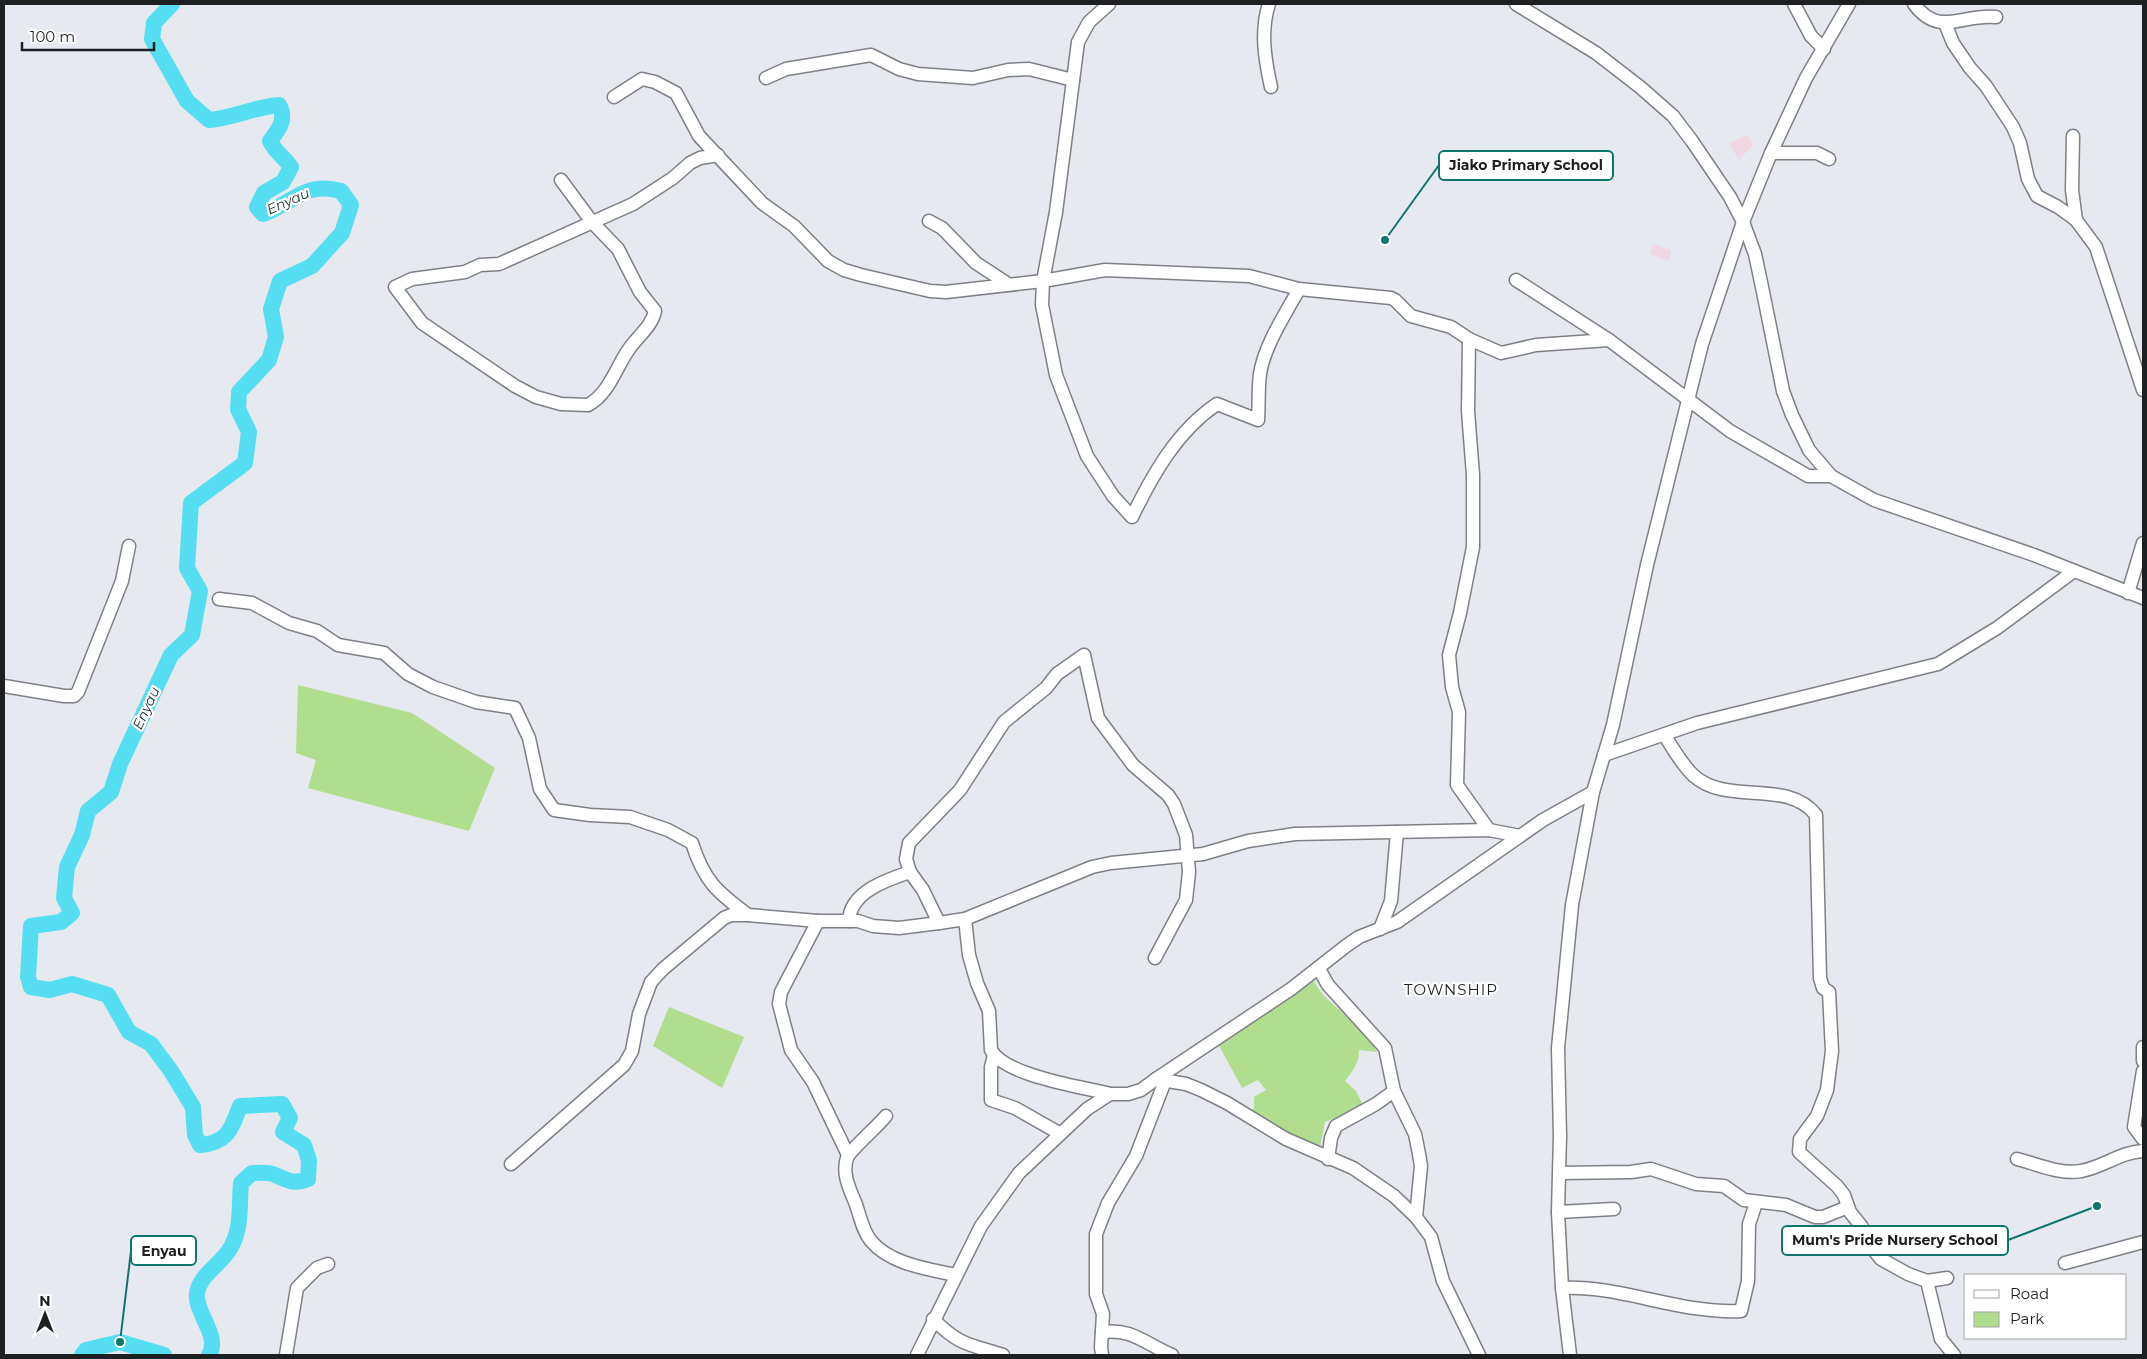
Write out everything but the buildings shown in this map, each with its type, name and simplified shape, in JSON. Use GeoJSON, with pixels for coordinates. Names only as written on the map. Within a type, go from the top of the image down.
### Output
{"type":"FeatureCollection","features":[{"type":"Feature","properties":{"kind":"street"},"geometry":{"type":"LineString","coordinates":[[1109,4],[1094,16],[1079,37],[1056,212],[1043,281],[1042,304],[1056,375],[1092,467],[1113,496],[1132,516],[1149,483],[1178,439],[1204,413],[1217,404],[1258,420],[1260,373],[1264,359],[1281,321],[1299,289]]}},
{"type":"Feature","properties":{"kind":"street"},"geometry":{"type":"LineString","coordinates":[[1270,4],[1265,25],[1265,60],[1271,87]]}},
{"type":"Feature","properties":{"kind":"street"},"geometry":{"type":"LineString","coordinates":[[1516,4],[1596,53],[1640,87],[1672,116],[1692,140],[1730,197],[1743,222],[1754,254],[1762,287],[1783,391],[1809,450],[1831,476],[1874,500],[2074,571],[2143,598]]}},
{"type":"Feature","properties":{"kind":"street"},"geometry":{"type":"LineString","coordinates":[[1794,4],[1811,36],[1824,49]]}},
{"type":"Feature","properties":{"kind":"street"},"geometry":{"type":"LineString","coordinates":[[1570,1355],[1562,1288],[1558,1212],[1560,1173],[1558,1048],[1560,1011],[1572,905],[1593,792],[1626,672],[1647,565],[1702,344],[1743,222],[1771,153],[1806,78],[1849,4]]}},
{"type":"Feature","properties":{"kind":"street"},"geometry":{"type":"LineString","coordinates":[[1914,4],[1927,18],[1945,23],[1986,16],[1996,17]]}},
{"type":"Feature","properties":{"kind":"street"},"geometry":{"type":"LineString","coordinates":[[1945,23],[1953,43],[1962,57],[1986,86],[2013,127],[2034,192],[2044,201],[2058,207],[2076,220],[2096,248],[2143,390]]}},
{"type":"Feature","properties":{"kind":"street"},"geometry":{"type":"LineString","coordinates":[[766,78],[786,69],[871,55],[899,69],[918,74],[973,78],[1008,70],[1028,69],[1073,80]]}},
{"type":"Feature","properties":{"kind":"street"},"geometry":{"type":"LineString","coordinates":[[614,97],[642,79],[670,88],[680,98],[689,121],[699,136],[762,203],[794,226],[828,261],[844,270],[937,292],[1043,281],[1105,270],[1249,276],[1299,289],[1391,298],[1410,316],[1446,325],[1458,330],[1469,339],[1501,352],[1536,345],[1609,340]]}},
{"type":"Feature","properties":{"kind":"street"},"geometry":{"type":"LineString","coordinates":[[2073,136],[2072,190],[2076,220]]}},
{"type":"Feature","properties":{"kind":"street"},"geometry":{"type":"LineString","coordinates":[[1771,153],[1817,153],[1829,159]]}},
{"type":"Feature","properties":{"kind":"street"},"geometry":{"type":"LineString","coordinates":[[562,180],[592,222],[618,249],[640,292],[655,310],[650,323],[629,349],[604,390],[588,405],[562,404],[536,397],[515,386],[422,323],[395,287],[412,278],[465,272],[480,265],[499,264],[592,222],[633,204],[673,178],[690,163],[700,158],[718,155]]}},
{"type":"Feature","properties":{"kind":"street"},"geometry":{"type":"LineString","coordinates":[[929,222],[942,228],[976,263],[1008,284]]}},
{"type":"Feature","properties":{"kind":"street"},"geometry":{"type":"LineString","coordinates":[[1516,280],[1609,340],[1730,431],[1798,471],[1816,477],[1831,476]]}},
{"type":"Feature","properties":{"kind":"street"},"geometry":{"type":"LineString","coordinates":[[1469,339],[1468,411],[1474,475],[1473,547],[1460,613],[1449,655],[1452,687],[1459,712],[1457,785],[1490,830]]}},
{"type":"Feature","properties":{"kind":"street"},"geometry":{"type":"LineString","coordinates":[[2128,593],[2143,543]]}},
{"type":"Feature","properties":{"kind":"street"},"geometry":{"type":"LineString","coordinates":[[4,686],[64,696],[74,696],[78,692],[122,582],[129,546]]}},
{"type":"Feature","properties":{"kind":"street"},"geometry":{"type":"LineString","coordinates":[[1604,755],[1665,736],[1698,723],[1788,699],[1938,664],[1997,628],[2074,571]]}},
{"type":"Feature","properties":{"kind":"street"},"geometry":{"type":"LineString","coordinates":[[219,599],[252,603],[289,623],[317,631],[338,644],[384,653],[408,674],[433,687],[476,702],[515,708],[529,738],[540,789],[554,810],[590,815],[630,817],[676,834],[692,843],[698,863],[706,879],[748,915]]}},
{"type":"Feature","properties":{"kind":"street"},"geometry":{"type":"LineString","coordinates":[[939,923],[923,890],[910,872],[906,859],[909,843],[960,790],[1004,722],[1046,688],[1058,674],[1084,655],[1098,718],[1133,765],[1168,795],[1174,804],[1186,835],[1189,855],[1186,900],[1155,958]]}},
{"type":"Feature","properties":{"kind":"street"},"geometry":{"type":"LineString","coordinates":[[1665,736],[1679,758],[1699,780],[1710,785],[1743,793],[1789,797],[1803,803],[1816,815],[1820,978],[1823,988],[1829,992],[1832,1054],[1827,1090],[1820,1112],[1802,1136],[1798,1146],[1802,1156],[1837,1186],[1844,1195],[1848,1207],[1862,1227],[1873,1249],[1881,1258],[1908,1274],[1927,1281],[1947,1278]]}},
{"type":"Feature","properties":{"kind":"street"},"geometry":{"type":"LineString","coordinates":[[965,919],[969,955],[988,1011],[991,1050],[994,1055],[1018,1070],[1060,1084],[1110,1094],[1134,1093],[1160,1080],[1291,990],[1352,942],[1397,922],[1543,820],[1593,792]]}},
{"type":"Feature","properties":{"kind":"street"},"geometry":{"type":"LineString","coordinates":[[511,1164],[624,1065],[632,1051],[646,994],[651,982],[662,969],[715,923],[731,915],[849,922],[900,928],[965,919],[1092,867],[1111,863],[1189,855],[1272,836],[1490,830],[1520,836]]}},
{"type":"Feature","properties":{"kind":"street"},"geometry":{"type":"LineString","coordinates":[[1380,929],[1391,902],[1397,832]]}},
{"type":"Feature","properties":{"kind":"street"},"geometry":{"type":"LineString","coordinates":[[849,922],[852,906],[859,897],[883,882],[910,872]]}},
{"type":"Feature","properties":{"kind":"street"},"geometry":{"type":"LineString","coordinates":[[818,921],[781,992],[779,1004],[791,1050],[813,1082],[848,1155]]}},
{"type":"Feature","properties":{"kind":"street"},"geometry":{"type":"LineString","coordinates":[[1319,969],[1328,985],[1385,1048],[1394,1091],[1415,1134],[1419,1154],[1420,1173],[1416,1217]]}},
{"type":"Feature","properties":{"kind":"street"},"geometry":{"type":"LineString","coordinates":[[2143,1047],[2143,1061]]}},
{"type":"Feature","properties":{"kind":"street"},"geometry":{"type":"LineString","coordinates":[[994,1055],[991,1067],[991,1100],[1015,1108],[1059,1133]]}},
{"type":"Feature","properties":{"kind":"street"},"geometry":{"type":"LineString","coordinates":[[2143,1071],[2134,1127],[2143,1139]]}},
{"type":"Feature","properties":{"kind":"street"},"geometry":{"type":"LineString","coordinates":[[1160,1080],[1186,1084],[1201,1090],[1227,1103],[1286,1140],[1328,1159],[1354,1168],[1394,1196],[1416,1217],[1434,1243],[1436,1262],[1442,1282],[1478,1355]]}},
{"type":"Feature","properties":{"kind":"street"},"geometry":{"type":"LineString","coordinates":[[1102,1355],[1103,1314],[1096,1294],[1097,1230],[1108,1203],[1134,1162],[1160,1080]]}},
{"type":"Feature","properties":{"kind":"street"},"geometry":{"type":"LineString","coordinates":[[1328,1159],[1331,1138],[1336,1126],[1376,1104],[1394,1091]]}},
{"type":"Feature","properties":{"kind":"street"},"geometry":{"type":"LineString","coordinates":[[917,1355],[933,1319],[981,1226],[1004,1193],[1019,1173],[1059,1133],[1087,1109],[1110,1094]]}},
{"type":"Feature","properties":{"kind":"street"},"geometry":{"type":"LineString","coordinates":[[886,1116],[848,1155],[845,1165],[846,1177],[863,1228],[871,1240],[885,1251],[912,1265],[955,1275]]}},
{"type":"Feature","properties":{"kind":"street"},"geometry":{"type":"LineString","coordinates":[[2017,1159],[2063,1171],[2077,1172],[2121,1155],[2143,1151]]}},
{"type":"Feature","properties":{"kind":"street"},"geometry":{"type":"LineString","coordinates":[[1560,1173],[1631,1172],[1651,1169],[1696,1184],[1724,1186],[1739,1198],[1756,1203],[1786,1205],[1815,1217],[1823,1217],[1848,1207]]}},
{"type":"Feature","properties":{"kind":"street"},"geometry":{"type":"LineString","coordinates":[[1562,1288],[1591,1288],[1698,1310],[1741,1311],[1748,1281],[1750,1219],[1756,1203]]}},
{"type":"Feature","properties":{"kind":"street"},"geometry":{"type":"LineString","coordinates":[[1558,1212],[1614,1209]]}},
{"type":"Feature","properties":{"kind":"street"},"geometry":{"type":"LineString","coordinates":[[2065,1263],[2143,1242]]}},
{"type":"Feature","properties":{"kind":"street"},"geometry":{"type":"LineString","coordinates":[[286,1355],[297,1288],[317,1268],[328,1264]]}},
{"type":"Feature","properties":{"kind":"street"},"geometry":{"type":"LineString","coordinates":[[1927,1281],[1941,1338],[1954,1355]]}},
{"type":"Feature","properties":{"kind":"street"},"geometry":{"type":"LineString","coordinates":[[933,1319],[951,1337],[973,1347],[1003,1355]]}},
{"type":"Feature","properties":{"kind":"street"},"geometry":{"type":"LineString","coordinates":[[1102,1332],[1120,1330],[1131,1333],[1172,1355]]}},
{"type":"Feature","properties":{"kind":"shaded area"},"geometry":{"type":"Polygon","coordinates":[[[1747,135],[1753,145],[1739,160],[1729,144],[1747,135]]]}},
{"type":"Feature","properties":{"kind":"shaded area"},"geometry":{"type":"Polygon","coordinates":[[[1653,244],[1671,250],[1669,261],[1650,254],[1653,244]]]}},
{"type":"Feature","properties":{"kind":"green space"},"geometry":{"type":"Polygon","coordinates":[[[298,685],[412,713],[495,768],[469,831],[308,788],[316,760],[296,753],[298,685]]]}},
{"type":"Feature","properties":{"kind":"green space"},"geometry":{"type":"Polygon","coordinates":[[[1313,978],[1322,994],[1358,1025],[1377,1052],[1359,1050],[1357,1063],[1345,1081],[1356,1091],[1363,1105],[1352,1112],[1325,1122],[1319,1152],[1249,1110],[1254,1109],[1254,1097],[1266,1090],[1258,1080],[1242,1088],[1217,1042],[1313,978]]]}},
{"type":"Feature","properties":{"kind":"green space"},"geometry":{"type":"Polygon","coordinates":[[[669,1007],[744,1037],[722,1088],[653,1046],[669,1007]]]}},
{"type":"Feature","properties":{"kind":"waterway","name":"Enyau"},"geometry":{"type":"LineString","coordinates":[[172,4],[154,23],[152,39],[187,101],[209,120],[279,105],[282,115],[281,124],[270,141],[291,167],[283,182],[264,193],[257,207],[263,214],[308,191],[318,189],[341,191],[351,205],[342,233],[312,266],[280,281],[271,309],[276,337],[269,360],[239,392],[238,409],[249,432],[245,463],[191,503],[187,568],[200,591],[192,635],[171,655],[120,764],[111,792],[88,811],[82,835],[67,867],[64,898],[72,913],[61,922],[31,926],[28,977],[31,987],[50,990],[72,984],[108,995],[129,1032],[151,1044],[171,1071],[193,1107],[195,1135],[200,1145],[209,1144],[223,1138],[231,1128],[240,1106],[282,1104],[290,1118],[283,1132],[304,1145],[309,1160],[308,1179],[294,1182],[271,1173],[252,1173],[241,1183],[235,1240],[227,1253],[202,1280],[197,1293],[199,1308],[212,1340],[212,1348],[209,1355]]}},
{"type":"Feature","properties":{"kind":"waterway","name":"Enyau"},"geometry":{"type":"LineString","coordinates":[[82,1355],[86,1350],[120,1342],[164,1355]]}},
{"type":"Feature","properties":{"kind":"place","name":"Jiako Primary School"},"geometry":{"type":"Point","coordinates":[1385,240]}},
{"type":"Feature","properties":{"kind":"place","name":"Mum's Pride Nursery School"},"geometry":{"type":"Point","coordinates":[2097,1206]}},
{"type":"Feature","properties":{"kind":"place","name":"Enyau"},"geometry":{"type":"Point","coordinates":[120,1342]}},
{"type":"Feature","properties":{"kind":"district","name":"TOWNSHIP"},"geometry":{"type":"Point","coordinates":[1451,990]}}]}
